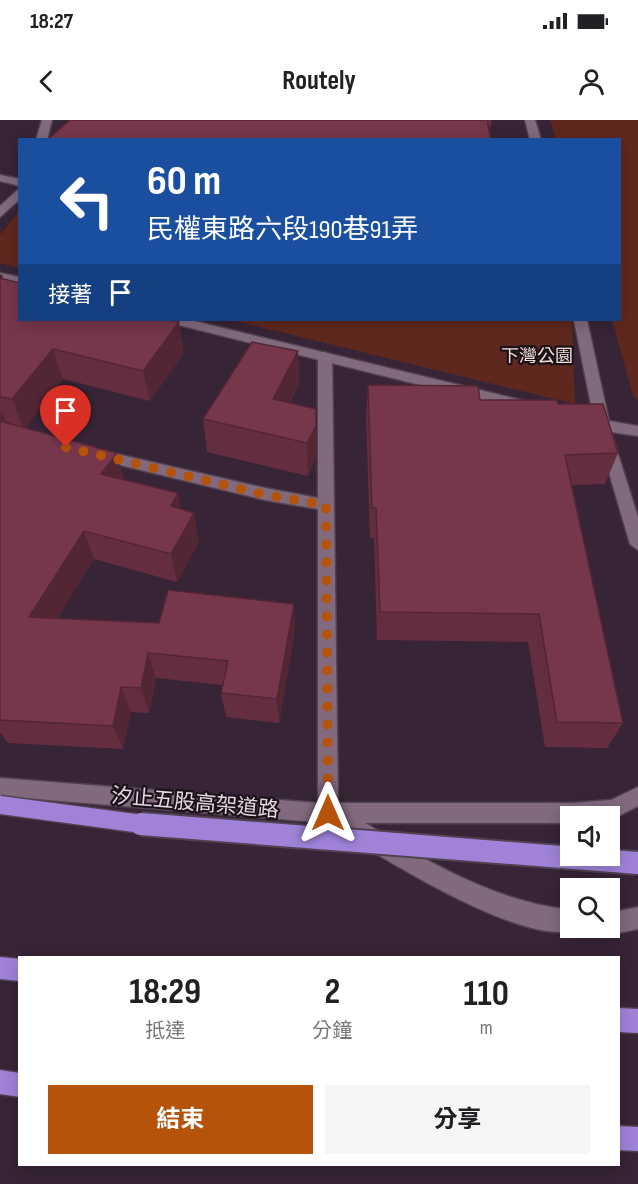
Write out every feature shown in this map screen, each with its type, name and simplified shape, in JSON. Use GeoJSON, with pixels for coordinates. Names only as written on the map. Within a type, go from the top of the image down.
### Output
{"type":"FeatureCollection","features":[{"type":"Feature","properties":{"kind":"highway","name":"汐止五股高架道路"},"geometry":{"type":"LineString","coordinates":[[0,806],[146,825],[638,862]]}},
{"type":"Feature","properties":{"kind":"highway"},"geometry":{"type":"LineString","coordinates":[[0,968],[18,970]]}},
{"type":"Feature","properties":{"kind":"highway"},"geometry":{"type":"LineString","coordinates":[[620,1020],[638,1022]]}},
{"type":"Feature","properties":{"kind":"highway"},"geometry":{"type":"LineString","coordinates":[[0,1082],[18,1085]]}},
{"type":"Feature","properties":{"kind":"highway"},"geometry":{"type":"LineString","coordinates":[[620,1138],[638,1139]]}},
{"type":"Feature","properties":{"kind":"street"},"geometry":{"type":"LineString","coordinates":[[42,138],[47,120]]}},
{"type":"Feature","properties":{"kind":"street"},"geometry":{"type":"LineString","coordinates":[[530,120],[535,138]]}},
{"type":"Feature","properties":{"kind":"street"},"geometry":{"type":"LineString","coordinates":[[0,178],[18,182]]}},
{"type":"Feature","properties":{"kind":"street"},"geometry":{"type":"LineString","coordinates":[[0,213],[18,193]]}},
{"type":"Feature","properties":{"kind":"street"},"geometry":{"type":"LineString","coordinates":[[0,277],[18,281]]}},
{"type":"Feature","properties":{"kind":"street"},"geometry":{"type":"LineString","coordinates":[[179,321],[545,411]]}},
{"type":"Feature","properties":{"kind":"street"},"geometry":{"type":"LineString","coordinates":[[580,321],[597,423],[638,544]]}},
{"type":"Feature","properties":{"kind":"street"},"geometry":{"type":"LineString","coordinates":[[326,356],[328,813]]}},
{"type":"Feature","properties":{"kind":"street"},"geometry":{"type":"LineString","coordinates":[[597,423],[638,431]]}},
{"type":"Feature","properties":{"kind":"street"},"geometry":{"type":"LineString","coordinates":[[81,450],[266,495],[326,505]]}},
{"type":"Feature","properties":{"kind":"street"},"geometry":{"type":"LineString","coordinates":[[0,787],[328,813],[573,813],[613,809],[638,796]]}},
{"type":"Feature","properties":{"kind":"street"},"geometry":{"type":"LineString","coordinates":[[328,813],[484,902],[544,920],[560,921]]}},
{"type":"Feature","properties":{"kind":"street"},"geometry":{"type":"LineString","coordinates":[[620,922],[638,918]]}},
{"type":"Feature","properties":{"kind":"green space"},"geometry":{"type":"Polygon","coordinates":[[[550,120],[638,120],[638,400],[633,396],[612,321],[621,321],[621,138],[556,138],[550,120]]]}},
{"type":"Feature","properties":{"kind":"green space"},"geometry":{"type":"Polygon","coordinates":[[[18,212],[18,268],[0,263],[0,235],[18,212]]]}},
{"type":"Feature","properties":{"kind":"green space","name":"下灣公園"},"geometry":{"type":"Polygon","coordinates":[[[235,321],[572,321],[575,404],[235,321]]]}},
{"type":"Feature","properties":{"kind":"building"},"geometry":{"type":"Polygon","coordinates":[[[70,120],[487,120],[491,138],[49,138],[70,120]]]}},
{"type":"Feature","properties":{"kind":"building"},"geometry":{"type":"Polygon","coordinates":[[[0,278],[18,282],[18,321],[179,322],[143,371],[53,349],[12,399],[0,397],[0,278]]]}},
{"type":"Feature","properties":{"kind":"building"},"geometry":{"type":"Polygon","coordinates":[[[252,342],[298,351],[273,399],[316,409],[316,426],[307,443],[203,419],[252,342]]]}},
{"type":"Feature","properties":{"kind":"building"},"geometry":{"type":"Polygon","coordinates":[[[368,385],[478,386],[480,400],[557,400],[558,404],[603,404],[618,453],[565,455],[623,723],[557,722],[539,614],[380,612],[376,508],[372,508],[368,385]]]}},
{"type":"Feature","properties":{"kind":"building"},"geometry":{"type":"Polygon","coordinates":[[[0,421],[117,453],[101,474],[178,493],[171,506],[194,513],[171,554],[84,531],[29,617],[159,623],[168,590],[294,604],[277,699],[221,693],[228,661],[148,653],[141,688],[121,687],[113,726],[0,720],[0,421]]]}},
{"type":"Feature","properties":{"kind":"route"},"geometry":{"type":"LineString","coordinates":[[66,447],[266,495],[326,505],[328,813]]}}]}
